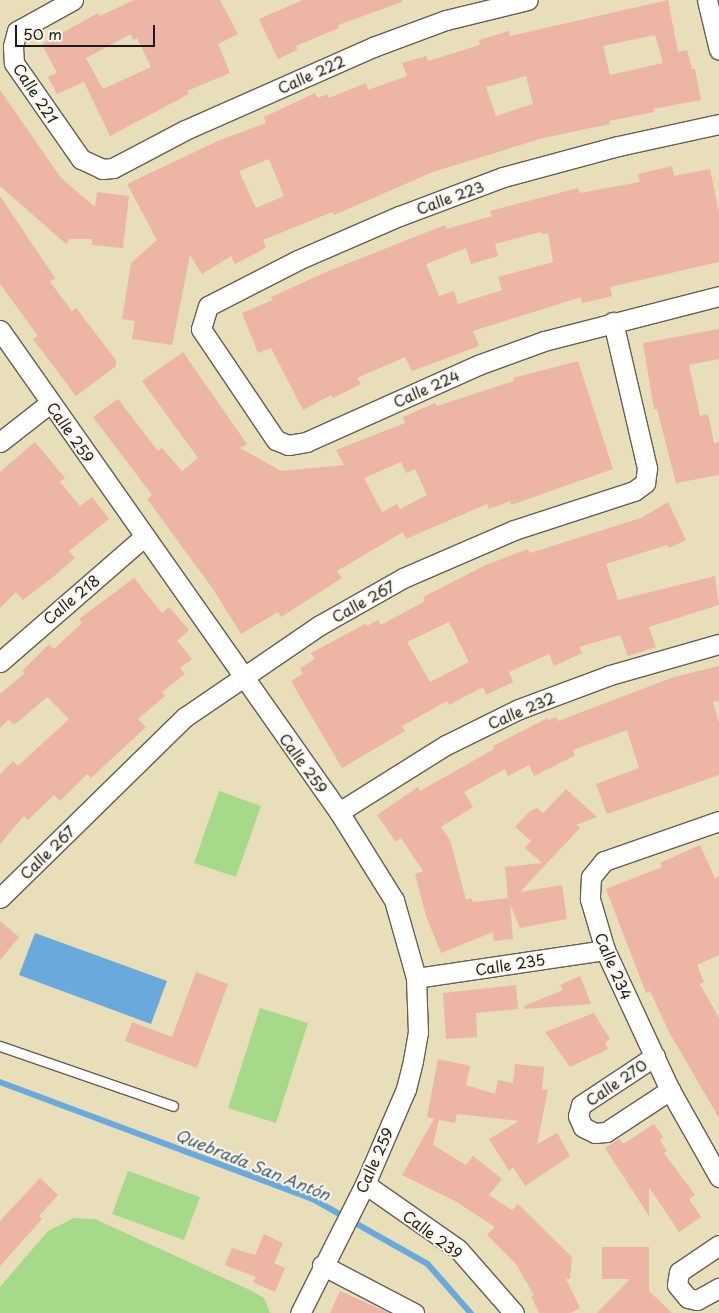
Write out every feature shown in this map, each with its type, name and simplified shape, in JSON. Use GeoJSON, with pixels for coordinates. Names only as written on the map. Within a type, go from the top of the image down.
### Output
{"type":"FeatureCollection","features":[{"type":"Feature","properties":{"kind":"street","name":"Calle 221"},"geometry":{"type":"LineString","coordinates":[[73,0],[17,31],[13,46],[14,63],[81,159],[102,170]]}},
{"type":"Feature","properties":{"kind":"street","name":"Calle 222"},"geometry":{"type":"LineString","coordinates":[[102,170],[113,168],[185,130],[373,46],[446,20],[528,0]]}},
{"type":"Feature","properties":{"kind":"street"},"geometry":{"type":"LineString","coordinates":[[707,0],[719,50]]}},
{"type":"Feature","properties":{"kind":"street","name":"Calle 223"},"geometry":{"type":"LineString","coordinates":[[203,319],[208,306],[298,260],[400,216],[503,177],[618,146],[719,124]]}},
{"type":"Feature","properties":{"kind":"street","name":"Calle 224"},"geometry":{"type":"LineString","coordinates":[[203,319],[201,329],[276,440],[288,445],[306,442],[478,365],[544,341],[719,296]]}},
{"type":"Feature","properties":{"kind":"street","name":"Calle 267"},"geometry":{"type":"LineString","coordinates":[[0,898],[185,717],[242,676],[320,625],[403,578],[514,530],[634,491],[645,482],[647,468],[613,322]]}},
{"type":"Feature","properties":{"kind":"street","name":"Calle 259"},"geometry":{"type":"LineString","coordinates":[[0,330],[242,676],[340,812],[394,900],[416,978],[418,1032],[414,1061],[406,1089],[362,1190],[322,1265],[300,1313]]}},
{"type":"Feature","properties":{"kind":"street"},"geometry":{"type":"LineString","coordinates":[[0,442],[50,402]]}},
{"type":"Feature","properties":{"kind":"street","name":"Calle 218"},"geometry":{"type":"LineString","coordinates":[[0,662],[144,537]]}},
{"type":"Feature","properties":{"kind":"street","name":"Calle 232"},"geometry":{"type":"LineString","coordinates":[[340,812],[446,745],[520,709],[610,675],[719,644]]}},
{"type":"Feature","properties":{"kind":"street","name":"Calle 234"},"geometry":{"type":"LineString","coordinates":[[719,821],[604,861],[591,877],[590,899],[605,950],[670,1090],[719,1177]]}},
{"type":"Feature","properties":{"kind":"street","name":"Calle 235"},"geometry":{"type":"LineString","coordinates":[[416,978],[605,950]]}},
{"type":"Feature","properties":{"kind":"street","name":"Calle 270"},"geometry":{"type":"LineString","coordinates":[[655,1056],[581,1105],[578,1116],[583,1127],[595,1133],[606,1132],[670,1090]]}},
{"type":"Feature","properties":{"kind":"street","name":"Calle 239"},"geometry":{"type":"LineString","coordinates":[[362,1190],[458,1249],[514,1313]]}},
{"type":"Feature","properties":{"kind":"street"},"geometry":{"type":"LineString","coordinates":[[719,1245],[679,1272],[677,1285],[688,1298],[697,1300],[719,1288]]}},
{"type":"Feature","properties":{"kind":"street"},"geometry":{"type":"LineString","coordinates":[[322,1265],[414,1313]]}},
{"type":"Feature","properties":{"kind":"lane"},"geometry":{"type":"LineString","coordinates":[[0,1046],[172,1106]]}},
{"type":"Feature","properties":{"kind":"green space"},"geometry":{"type":"Polygon","coordinates":[[[219,791],[261,806],[236,877],[194,863],[219,791]]]}},
{"type":"Feature","properties":{"kind":"green space"},"geometry":{"type":"Polygon","coordinates":[[[260,1008],[308,1023],[276,1123],[228,1108],[260,1008]]]}},
{"type":"Feature","properties":{"kind":"green space"},"geometry":{"type":"Polygon","coordinates":[[[128,1171],[200,1197],[184,1240],[112,1214],[128,1171]]]}},
{"type":"Feature","properties":{"kind":"green space"},"geometry":{"type":"Polygon","coordinates":[[[74,1218],[95,1219],[252,1291],[264,1298],[270,1313],[0,1313],[0,1287],[48,1231],[74,1218]]]}},
{"type":"Feature","properties":{"kind":"water"},"geometry":{"type":"Polygon","coordinates":[[[35,933],[167,981],[151,1024],[19,975],[35,933]]]}},
{"type":"Feature","properties":{"kind":"building"},"geometry":{"type":"Polygon","coordinates":[[[134,0],[220,0],[238,34],[218,44],[230,73],[187,91],[189,94],[110,136],[84,82],[57,94],[48,77],[57,73],[42,44],[98,13],[100,16],[134,0]],[[131,34],[86,58],[103,89],[151,67],[137,38],[133,40],[131,34]]]}},
{"type":"Feature","properties":{"kind":"building"},"geometry":{"type":"Polygon","coordinates":[[[303,0],[402,0],[402,2],[338,25],[339,28],[296,46],[297,50],[278,59],[259,19],[303,0]]]}},
{"type":"Feature","properties":{"kind":"building"},"geometry":{"type":"Polygon","coordinates":[[[668,0],[678,52],[687,50],[692,69],[695,69],[701,100],[653,109],[654,112],[609,121],[610,124],[543,138],[433,172],[334,215],[332,212],[263,240],[266,247],[235,264],[231,256],[202,274],[190,255],[172,345],[132,339],[135,321],[122,319],[131,263],[157,240],[127,184],[220,140],[266,123],[264,117],[315,93],[318,98],[327,94],[329,98],[366,83],[368,90],[407,76],[402,63],[426,56],[428,61],[480,45],[479,40],[509,31],[510,36],[668,0]],[[655,35],[603,46],[610,75],[663,63],[655,35]],[[526,76],[486,87],[496,116],[533,104],[526,76]],[[269,159],[239,171],[256,208],[284,196],[269,159]]]}},
{"type":"Feature","properties":{"kind":"building"},"geometry":{"type":"Polygon","coordinates":[[[0,90],[61,178],[95,207],[97,192],[129,196],[123,248],[92,245],[92,239],[70,239],[66,244],[0,186],[0,90]]]}},
{"type":"Feature","properties":{"kind":"building"},"geometry":{"type":"Polygon","coordinates":[[[672,166],[674,176],[710,169],[719,212],[719,262],[610,287],[612,296],[582,303],[581,297],[473,331],[479,346],[412,371],[405,357],[357,378],[361,384],[333,398],[331,395],[303,410],[271,348],[258,353],[242,313],[273,300],[271,297],[326,272],[445,225],[447,229],[492,216],[490,211],[578,188],[580,193],[640,182],[638,174],[672,166]],[[541,232],[495,244],[498,256],[471,264],[466,248],[426,264],[439,296],[454,291],[458,304],[502,290],[498,277],[553,262],[548,233],[542,234],[541,232]]]}},
{"type":"Feature","properties":{"kind":"building"},"geometry":{"type":"Polygon","coordinates":[[[0,196],[55,278],[50,282],[72,311],[76,308],[116,360],[116,366],[76,396],[33,339],[38,336],[0,284],[0,196]]]}},
{"type":"Feature","properties":{"kind":"building"},"geometry":{"type":"Polygon","coordinates":[[[719,329],[719,359],[689,365],[700,416],[708,414],[714,443],[719,442],[719,475],[676,483],[657,409],[654,409],[643,343],[719,329]]]}},
{"type":"Feature","properties":{"kind":"building"},"geometry":{"type":"Polygon","coordinates":[[[183,352],[247,444],[240,448],[281,471],[344,465],[336,450],[405,423],[403,417],[435,403],[437,406],[514,381],[513,378],[578,361],[613,469],[511,505],[510,501],[489,509],[487,504],[406,539],[403,532],[337,571],[342,578],[281,617],[278,612],[241,634],[213,589],[147,499],[152,495],[93,417],[118,399],[158,451],[162,448],[182,471],[198,458],[142,381],[183,352]],[[401,462],[364,478],[382,512],[397,504],[400,509],[427,495],[415,469],[406,473],[401,462]]]}},
{"type":"Feature","properties":{"kind":"building"},"geometry":{"type":"Polygon","coordinates":[[[35,442],[65,478],[60,482],[80,506],[92,497],[109,519],[69,551],[75,558],[53,577],[23,600],[16,592],[0,608],[0,472],[35,442]]]}},
{"type":"Feature","properties":{"kind":"building"},"geometry":{"type":"Polygon","coordinates":[[[668,502],[686,540],[669,548],[667,545],[606,564],[618,600],[715,576],[719,605],[649,627],[656,647],[628,656],[620,635],[579,647],[582,653],[554,666],[549,654],[509,672],[513,682],[486,695],[483,687],[449,705],[447,701],[402,726],[405,731],[342,768],[291,681],[303,674],[300,668],[315,659],[311,653],[365,624],[367,626],[378,620],[381,625],[425,601],[423,597],[486,565],[528,549],[530,553],[641,518],[668,502]],[[449,622],[407,642],[430,682],[469,662],[449,622]]]}},
{"type":"Feature","properties":{"kind":"building"},"geometry":{"type":"Polygon","coordinates":[[[134,578],[162,613],[169,607],[189,630],[177,641],[192,659],[180,668],[185,674],[162,692],[165,696],[138,719],[146,727],[91,778],[87,774],[60,801],[54,795],[28,820],[24,816],[0,844],[0,774],[13,761],[18,766],[69,719],[47,697],[18,722],[13,724],[9,719],[0,728],[0,694],[25,673],[22,671],[49,644],[54,649],[82,623],[79,619],[134,578]]]}},
{"type":"Feature","properties":{"kind":"building"},"geometry":{"type":"Polygon","coordinates":[[[719,666],[719,701],[713,702],[719,723],[719,775],[607,814],[596,784],[639,768],[627,730],[573,750],[575,755],[572,757],[534,776],[529,765],[508,776],[505,769],[464,792],[473,807],[441,827],[450,840],[466,900],[471,898],[473,902],[508,898],[505,867],[542,863],[525,848],[531,841],[515,827],[530,811],[537,808],[543,813],[566,789],[597,817],[576,825],[580,828],[520,892],[562,885],[567,919],[520,928],[510,904],[513,939],[494,941],[493,932],[441,953],[426,916],[415,874],[423,871],[401,838],[396,842],[377,815],[418,787],[420,791],[494,749],[493,746],[548,718],[549,720],[556,717],[558,721],[674,677],[719,666]]]}},
{"type":"Feature","properties":{"kind":"building"},"geometry":{"type":"Polygon","coordinates":[[[700,845],[715,878],[719,876],[719,955],[697,965],[704,982],[700,984],[719,1018],[719,1118],[669,1032],[650,991],[646,993],[606,889],[662,867],[660,863],[700,845]]]}},
{"type":"Feature","properties":{"kind":"building"},"geometry":{"type":"Polygon","coordinates":[[[0,921],[19,937],[0,960],[0,921]]]}},
{"type":"Feature","properties":{"kind":"building"},"geometry":{"type":"Polygon","coordinates":[[[196,972],[228,984],[197,1068],[125,1041],[132,1022],[172,1037],[196,972]]]}},
{"type":"Feature","properties":{"kind":"building"},"geometry":{"type":"Polygon","coordinates":[[[580,976],[591,1004],[525,1009],[524,1006],[563,990],[560,985],[580,976]]]}},
{"type":"Feature","properties":{"kind":"building"},"geometry":{"type":"Polygon","coordinates":[[[516,985],[518,1009],[476,1013],[477,1037],[446,1039],[443,993],[516,985]]]}},
{"type":"Feature","properties":{"kind":"building"},"geometry":{"type":"Polygon","coordinates":[[[594,1013],[610,1039],[605,1043],[608,1049],[570,1067],[545,1032],[594,1013]]]}},
{"type":"Feature","properties":{"kind":"building"},"geometry":{"type":"Polygon","coordinates":[[[438,1059],[470,1066],[466,1085],[495,1094],[498,1080],[513,1083],[515,1064],[544,1067],[542,1089],[548,1090],[537,1144],[557,1133],[570,1156],[525,1186],[513,1167],[509,1171],[489,1139],[519,1121],[457,1114],[455,1123],[439,1120],[433,1145],[466,1165],[473,1156],[502,1179],[489,1195],[512,1210],[518,1204],[572,1257],[570,1279],[566,1279],[580,1308],[571,1313],[539,1313],[531,1296],[534,1295],[516,1264],[487,1235],[495,1227],[455,1201],[402,1175],[434,1119],[427,1117],[438,1059]]]}},
{"type":"Feature","properties":{"kind":"building"},"geometry":{"type":"Polygon","coordinates":[[[654,1124],[663,1137],[660,1140],[667,1151],[664,1153],[695,1195],[689,1199],[701,1217],[679,1232],[649,1187],[649,1216],[605,1148],[619,1139],[623,1144],[654,1124]]]}},
{"type":"Feature","properties":{"kind":"building"},"geometry":{"type":"Polygon","coordinates":[[[40,1178],[58,1195],[39,1216],[42,1219],[0,1266],[0,1221],[40,1178]]]}},
{"type":"Feature","properties":{"kind":"building"},"geometry":{"type":"Polygon","coordinates":[[[264,1234],[283,1243],[274,1263],[285,1268],[275,1292],[253,1282],[256,1277],[225,1265],[232,1248],[255,1255],[264,1234]]]}},
{"type":"Feature","properties":{"kind":"building"},"geometry":{"type":"Polygon","coordinates":[[[602,1247],[649,1247],[649,1291],[672,1313],[597,1313],[630,1279],[602,1279],[602,1247]]]}},
{"type":"Feature","properties":{"kind":"building"},"geometry":{"type":"Polygon","coordinates":[[[340,1291],[389,1313],[330,1313],[340,1291]]]}},
{"type":"Feature","properties":{"kind":"waterway","name":"Quebrada San Antón"},"geometry":{"type":"LineString","coordinates":[[0,1082],[313,1199],[428,1264],[471,1313]]}}]}
